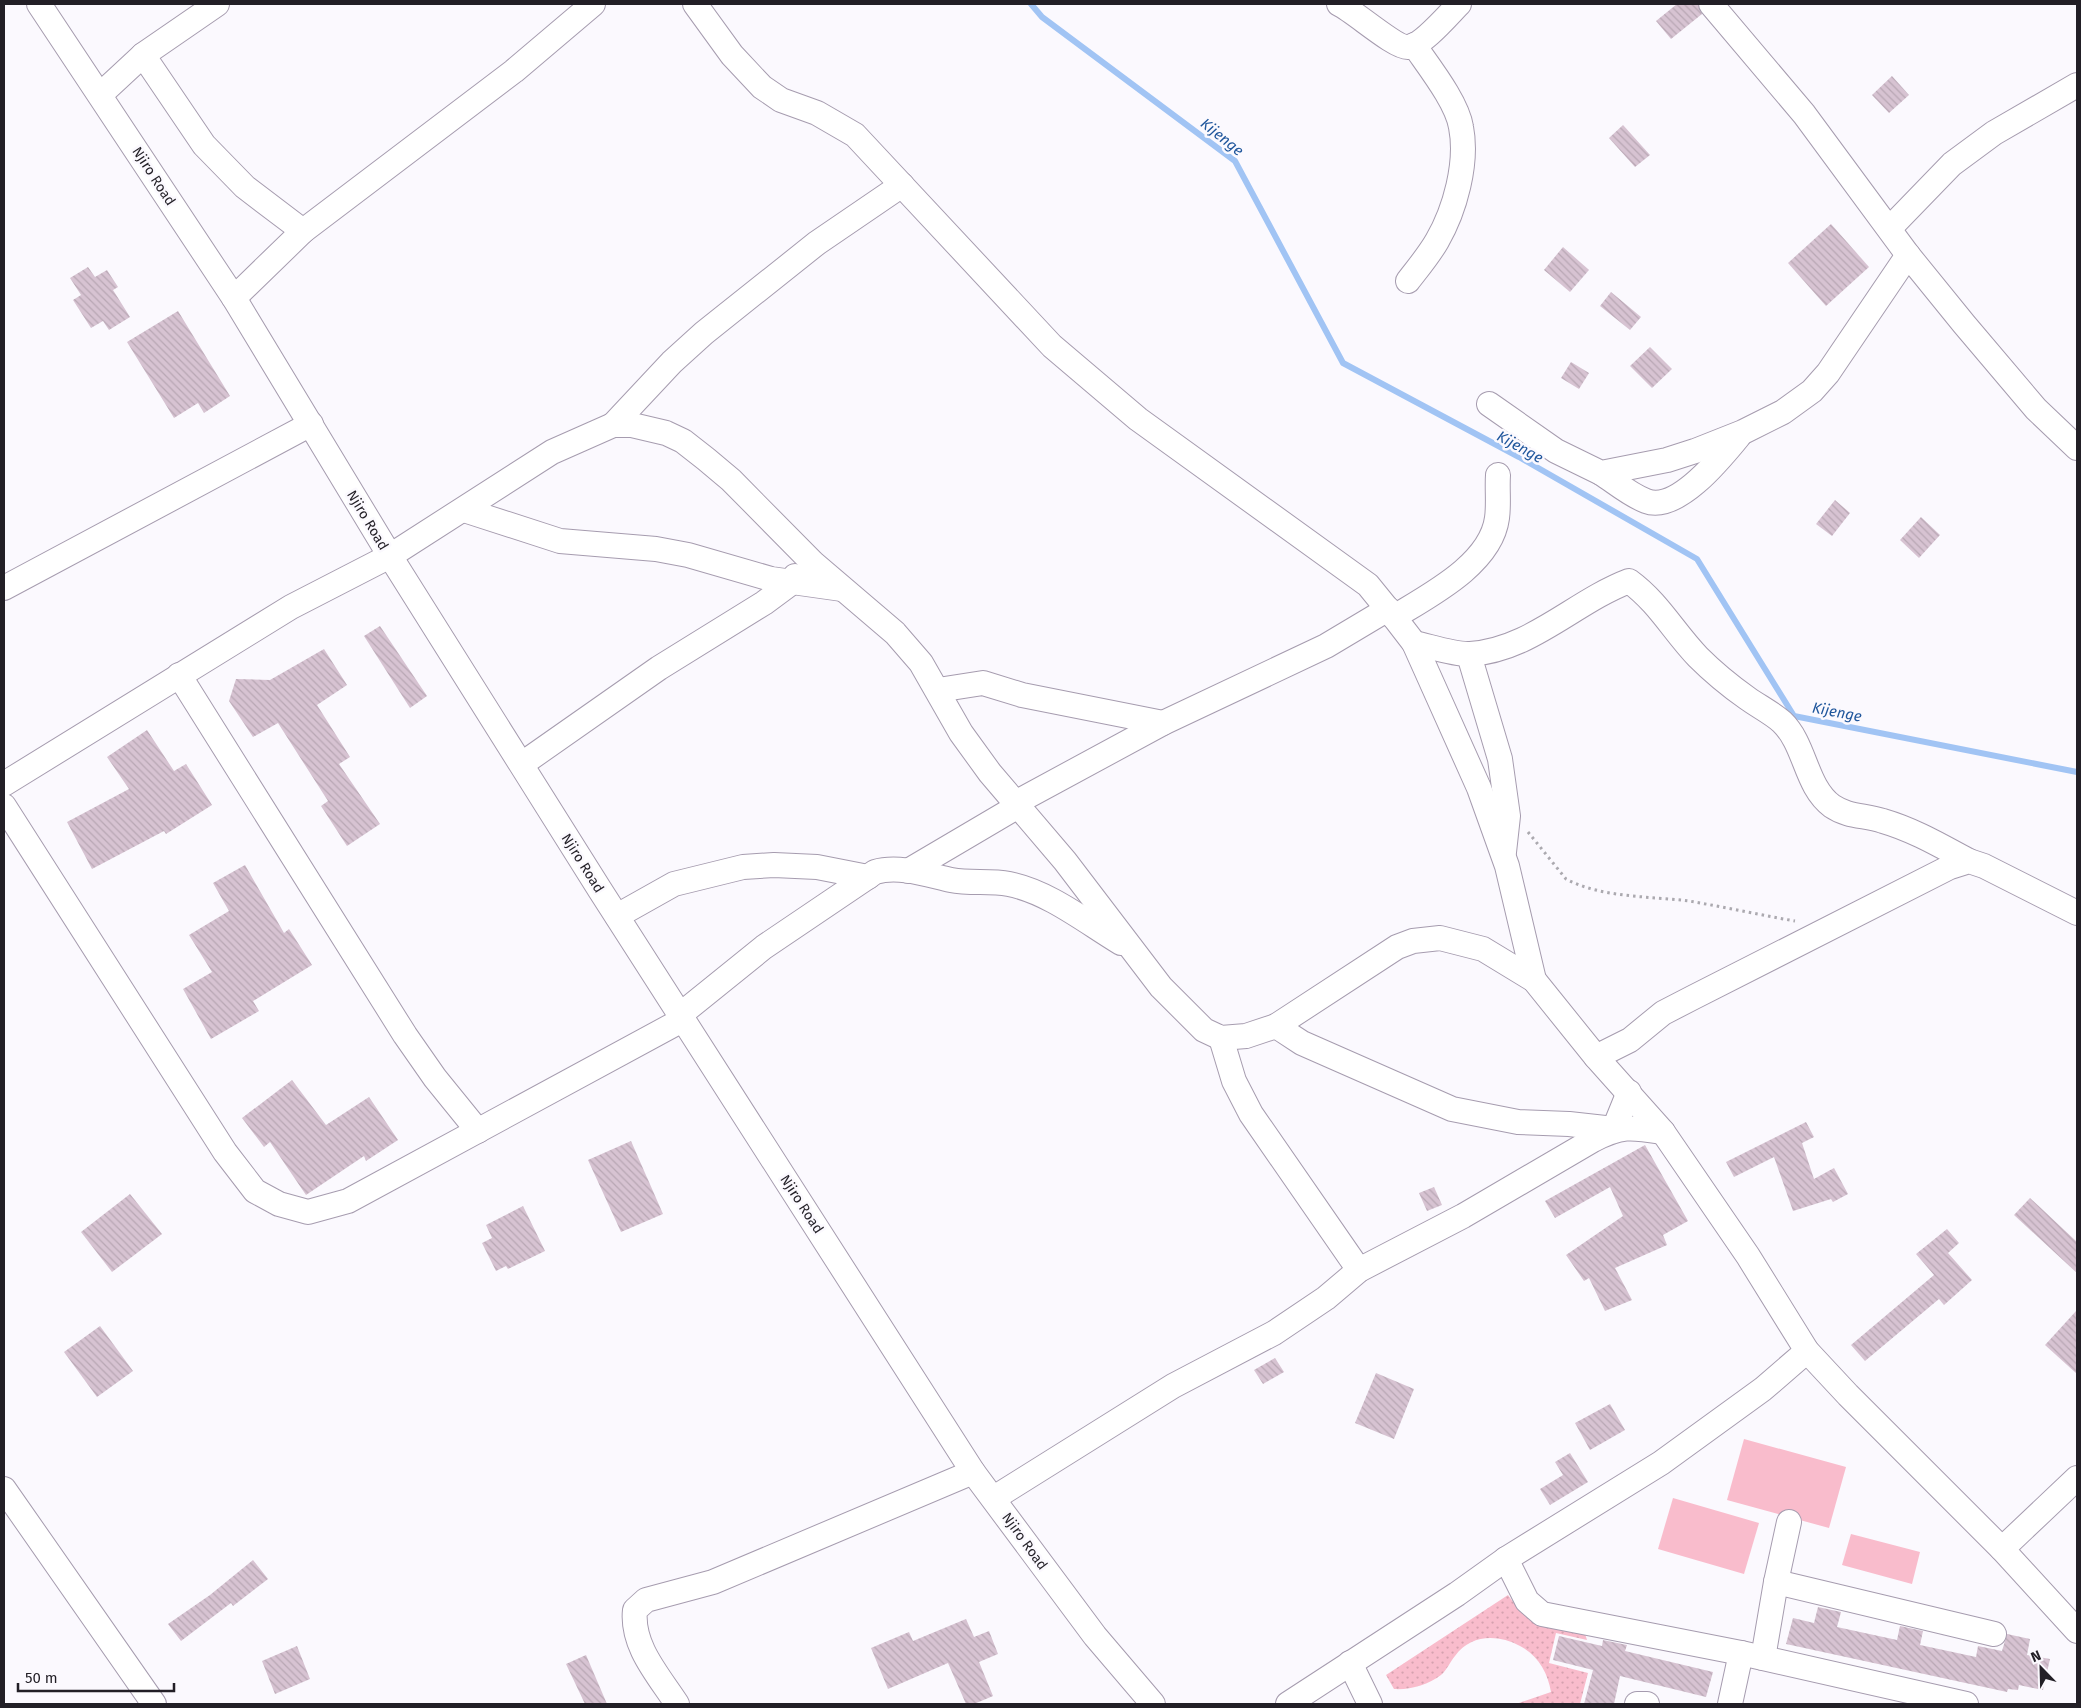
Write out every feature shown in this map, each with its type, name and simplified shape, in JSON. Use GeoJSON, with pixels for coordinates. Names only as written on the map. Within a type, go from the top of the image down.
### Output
{"type":"FeatureCollection","features":[{"type":"Feature","properties":{"kind":"street","name":"Njiro Road"},"geometry":{"type":"LineString","coordinates":[[39,4],[234,298],[390,556],[617,916],[683,1016],[973,1472],[1096,1636],[1153,1704]]}},
{"type":"Feature","properties":{"kind":"street"},"geometry":{"type":"LineString","coordinates":[[100,94],[143,55],[217,4]]}},
{"type":"Feature","properties":{"kind":"street"},"geometry":{"type":"LineString","coordinates":[[234,298],[303,230],[514,71],[593,4]]}},
{"type":"Feature","properties":{"kind":"street"},"geometry":{"type":"LineString","coordinates":[[694,4],[732,55],[762,87],[781,100],[816,113],[855,135],[1052,346],[1138,419],[1368,585],[1414,643],[1478,788],[1504,858],[1534,980]]}},
{"type":"Feature","properties":{"kind":"street"},"geometry":{"type":"LineString","coordinates":[[1339,4],[1403,46],[1414,46],[1459,4]]}},
{"type":"Feature","properties":{"kind":"street"},"geometry":{"type":"LineString","coordinates":[[1711,4],[1804,114],[1890,228],[1908,255],[2036,409],[2077,448]]}},
{"type":"Feature","properties":{"kind":"street"},"geometry":{"type":"LineString","coordinates":[[1408,280],[1436,243],[1448,221],[1464,153],[1461,126],[1446,92],[1414,46]]}},
{"type":"Feature","properties":{"kind":"street"},"geometry":{"type":"LineString","coordinates":[[143,55],[204,145],[245,187],[303,230]]}},
{"type":"Feature","properties":{"kind":"street"},"geometry":{"type":"LineString","coordinates":[[1890,228],[1952,164],[1994,134],[2077,85]]}},
{"type":"Feature","properties":{"kind":"street"},"geometry":{"type":"LineString","coordinates":[[613,425],[672,362],[704,333],[817,243],[902,186]]}},
{"type":"Feature","properties":{"kind":"street"},"geometry":{"type":"LineString","coordinates":[[1600,473],[1667,460],[1743,432],[1783,412],[1812,391],[1828,372],[1908,255]]}},
{"type":"Feature","properties":{"kind":"street"},"geometry":{"type":"LineString","coordinates":[[1489,404],[1556,451],[1600,473],[1647,501],[1665,502],[1676,499],[1704,474],[1743,432]]}},
{"type":"Feature","properties":{"kind":"street"},"geometry":{"type":"LineString","coordinates":[[4,588],[311,424]]}},
{"type":"Feature","properties":{"kind":"street"},"geometry":{"type":"LineString","coordinates":[[4,784],[292,607],[390,556],[552,452],[581,437],[613,425],[651,428],[683,441],[731,480],[842,589],[895,633],[921,663],[938,690],[960,733],[990,774],[1018,804],[1065,861],[1161,988],[1204,1030],[1221,1038],[1246,1036],[1276,1026],[1397,948],[1414,941],[1440,938],[1483,949],[1534,980],[1596,1056],[1663,1132],[1748,1256],[1807,1351],[1848,1395],[2002,1549],[2077,1631]]}},
{"type":"Feature","properties":{"kind":"street"},"geometry":{"type":"LineString","coordinates":[[908,871],[1018,804],[1163,723],[1439,590],[1471,564],[1488,544],[1497,519],[1498,475]]}},
{"type":"Feature","properties":{"kind":"street"},"geometry":{"type":"LineString","coordinates":[[464,510],[560,541],[656,549],[688,555],[791,583],[842,589]]}},
{"type":"Feature","properties":{"kind":"street"},"geometry":{"type":"LineString","coordinates":[[522,764],[659,668],[764,603],[791,583],[797,572],[803,552]]}},
{"type":"Feature","properties":{"kind":"street"},"geometry":{"type":"LineString","coordinates":[[1414,643],[1469,655],[1522,642],[1612,588],[1629,581],[1648,595],[1697,655],[1711,669],[1746,698],[1782,722],[1799,743],[1815,784],[1831,805],[1847,814],[1881,820],[1918,833],[1969,861],[1984,866],[2077,913]]}},
{"type":"Feature","properties":{"kind":"street"},"geometry":{"type":"LineString","coordinates":[[1469,655],[1500,759],[1508,816],[1504,858]]}},
{"type":"Feature","properties":{"kind":"street"},"geometry":{"type":"LineString","coordinates":[[179,676],[405,1036],[435,1078],[478,1131]]}},
{"type":"Feature","properties":{"kind":"street"},"geometry":{"type":"LineString","coordinates":[[938,690],[983,683],[1022,695],[1163,723]]}},
{"type":"Feature","properties":{"kind":"street"},"geometry":{"type":"LineString","coordinates":[[4,806],[225,1152],[255,1191],[279,1204],[308,1212],[348,1201],[478,1131],[683,1016],[764,947],[868,877],[884,869],[908,871],[963,882],[1008,884],[1042,895],[1132,950]]}},
{"type":"Feature","properties":{"kind":"street"},"geometry":{"type":"LineString","coordinates":[[1596,1056],[1630,1040],[1663,1014],[1950,867],[1969,861]]}},
{"type":"Feature","properties":{"kind":"street"},"geometry":{"type":"LineString","coordinates":[[617,916],[674,884],[743,867],[774,865],[817,867],[868,877]]}},
{"type":"Feature","properties":{"kind":"street"},"geometry":{"type":"LineString","coordinates":[[1276,1026],[1302,1043],[1452,1109],[1518,1122],[1570,1124],[1614,1129],[1634,1127],[1663,1132]]}},
{"type":"Feature","properties":{"kind":"street"},"geometry":{"type":"LineString","coordinates":[[1221,1038],[1234,1082],[1251,1114],[1359,1270]]}},
{"type":"Feature","properties":{"kind":"street"},"geometry":{"type":"LineString","coordinates":[[994,1498],[1172,1386],[1274,1333],[1326,1298],[1359,1270],[1463,1216],[1614,1129],[1629,1092]]}},
{"type":"Feature","properties":{"kind":"street"},"geometry":{"type":"LineString","coordinates":[[1288,1704],[1458,1594],[1506,1559],[1661,1463],[1762,1390],[1807,1351]]}},
{"type":"Feature","properties":{"kind":"street"},"geometry":{"type":"LineString","coordinates":[[678,1704],[638,1643],[633,1625],[635,1610],[646,1600],[713,1582],[973,1472]]}},
{"type":"Feature","properties":{"kind":"street"},"geometry":{"type":"LineString","coordinates":[[2002,1549],[2077,1478]]}},
{"type":"Feature","properties":{"kind":"street"},"geometry":{"type":"LineString","coordinates":[[4,1489],[154,1704]]}},
{"type":"Feature","properties":{"kind":"street"},"geometry":{"type":"LineString","coordinates":[[1730,1704],[1752,1655],[1776,1582],[1789,1522]]}},
{"type":"Feature","properties":{"kind":"street"},"geometry":{"type":"LineString","coordinates":[[1506,1559],[1527,1601],[1542,1614],[1752,1655],[1966,1704]]}},
{"type":"Feature","properties":{"kind":"street"},"geometry":{"type":"LineString","coordinates":[[1776,1582],[1994,1634]]}},
{"type":"Feature","properties":{"kind":"street"},"geometry":{"type":"LineString","coordinates":[[1350,1663],[1370,1704]]}},
{"type":"Feature","properties":{"kind":"street"},"geometry":{"type":"LineString","coordinates":[[1637,1704],[1647,1704]]}},
{"type":"Feature","properties":{"kind":"path"},"geometry":{"type":"LineString","coordinates":[[1508,816],[1524,827],[1566,879],[1574,884],[1597,890],[1690,902],[1829,928]]}},
{"type":"Feature","properties":{"kind":"shaded area"},"geometry":{"type":"Polygon","coordinates":[[[1744,1439],[1846,1467],[1829,1528],[1727,1500],[1744,1439]]]}},
{"type":"Feature","properties":{"kind":"shaded area"},"geometry":{"type":"Polygon","coordinates":[[[1673,1498],[1759,1523],[1744,1574],[1658,1549],[1673,1498]]]}},
{"type":"Feature","properties":{"kind":"shaded area"},"geometry":{"type":"Polygon","coordinates":[[[1851,1534],[1920,1552],[1912,1584],[1842,1565],[1851,1534]]]}},
{"type":"Feature","properties":{"kind":"shaded area"},"geometry":{"type":"Polygon","coordinates":[[[1508,1595],[1524,1614],[1533,1620],[1551,1627],[1585,1634],[1587,1640],[1556,1633],[1549,1663],[1588,1673],[1580,1704],[1516,1704],[1551,1692],[1545,1671],[1532,1654],[1520,1646],[1503,1639],[1494,1638],[1485,1638],[1469,1643],[1461,1649],[1443,1673],[1436,1679],[1412,1688],[1394,1689],[1386,1675],[1508,1595]]]}},
{"type":"Feature","properties":{"kind":"building"},"geometry":{"type":"Polygon","coordinates":[[[1677,4],[1698,4],[1702,14],[1671,39],[1656,21],[1677,4]]]}},
{"type":"Feature","properties":{"kind":"building"},"geometry":{"type":"Polygon","coordinates":[[[1892,76],[1909,95],[1889,113],[1872,95],[1892,76]]]}},
{"type":"Feature","properties":{"kind":"building"},"geometry":{"type":"Polygon","coordinates":[[[1623,125],[1650,155],[1635,167],[1609,138],[1623,125]]]}},
{"type":"Feature","properties":{"kind":"building"},"geometry":{"type":"Polygon","coordinates":[[[1831,224],[1869,267],[1826,306],[1788,263],[1831,224]]]}},
{"type":"Feature","properties":{"kind":"building"},"geometry":{"type":"Polygon","coordinates":[[[1563,247],[1589,270],[1570,292],[1544,270],[1563,247]]]}},
{"type":"Feature","properties":{"kind":"building"},"geometry":{"type":"Polygon","coordinates":[[[88,267],[95,277],[107,270],[118,287],[113,290],[130,317],[109,330],[103,321],[91,328],[73,300],[81,295],[70,278],[88,267]]]}},
{"type":"Feature","properties":{"kind":"building"},"geometry":{"type":"Polygon","coordinates":[[[1611,292],[1641,317],[1630,330],[1600,306],[1611,292]]]}},
{"type":"Feature","properties":{"kind":"building"},"geometry":{"type":"Polygon","coordinates":[[[178,311],[230,396],[204,413],[198,403],[174,418],[127,342],[178,311]]]}},
{"type":"Feature","properties":{"kind":"building"},"geometry":{"type":"Polygon","coordinates":[[[1650,347],[1672,369],[1652,388],[1630,366],[1650,347]]]}},
{"type":"Feature","properties":{"kind":"building"},"geometry":{"type":"Polygon","coordinates":[[[1571,362],[1589,373],[1579,389],[1561,378],[1571,362]]]}},
{"type":"Feature","properties":{"kind":"building"},"geometry":{"type":"Polygon","coordinates":[[[1835,500],[1850,513],[1832,536],[1816,524],[1835,500]]]}},
{"type":"Feature","properties":{"kind":"building"},"geometry":{"type":"Polygon","coordinates":[[[1921,517],[1940,535],[1919,558],[1900,540],[1921,517]]]}},
{"type":"Feature","properties":{"kind":"building"},"geometry":{"type":"Polygon","coordinates":[[[380,626],[427,696],[410,708],[364,636],[380,626]]]}},
{"type":"Feature","properties":{"kind":"building"},"geometry":{"type":"Polygon","coordinates":[[[324,649],[347,685],[317,705],[350,757],[339,764],[380,824],[347,846],[321,806],[328,801],[278,723],[253,737],[229,701],[236,679],[270,680],[324,649]]]}},
{"type":"Feature","properties":{"kind":"building"},"geometry":{"type":"Polygon","coordinates":[[[147,730],[174,771],[186,764],[212,805],[166,834],[164,831],[92,869],[67,822],[129,789],[107,757],[147,730]]]}},
{"type":"Feature","properties":{"kind":"building"},"geometry":{"type":"Polygon","coordinates":[[[245,865],[284,933],[289,929],[312,965],[253,1001],[259,1011],[211,1039],[183,989],[212,972],[189,935],[229,911],[213,883],[245,865]]]}},
{"type":"Feature","properties":{"kind":"building"},"geometry":{"type":"Polygon","coordinates":[[[292,1080],[326,1125],[369,1097],[398,1140],[366,1161],[364,1156],[306,1195],[270,1142],[264,1147],[242,1118],[292,1080]]]}},
{"type":"Feature","properties":{"kind":"building"},"geometry":{"type":"Polygon","coordinates":[[[1806,1122],[1814,1137],[1802,1143],[1814,1179],[1834,1168],[1848,1194],[1833,1202],[1831,1199],[1793,1211],[1774,1157],[1734,1177],[1726,1162],[1806,1122]]]}},
{"type":"Feature","properties":{"kind":"building"},"geometry":{"type":"Polygon","coordinates":[[[631,1141],[663,1214],[621,1232],[588,1160],[631,1141]]]}},
{"type":"Feature","properties":{"kind":"building"},"geometry":{"type":"Polygon","coordinates":[[[1645,1145],[1688,1221],[1663,1235],[1667,1245],[1615,1268],[1632,1300],[1605,1311],[1589,1278],[1584,1281],[1566,1255],[1623,1216],[1610,1187],[1555,1218],[1545,1201],[1645,1145]]]}},
{"type":"Feature","properties":{"kind":"building"},"geometry":{"type":"Polygon","coordinates":[[[1434,1187],[1442,1205],[1427,1211],[1419,1193],[1434,1187]]]}},
{"type":"Feature","properties":{"kind":"building"},"geometry":{"type":"Polygon","coordinates":[[[130,1194],[162,1234],[112,1272],[81,1232],[130,1194]]]}},
{"type":"Feature","properties":{"kind":"building"},"geometry":{"type":"Polygon","coordinates":[[[2030,1198],[2077,1242],[2077,1273],[2014,1215],[2030,1198]]]}},
{"type":"Feature","properties":{"kind":"building"},"geometry":{"type":"Polygon","coordinates":[[[523,1206],[545,1251],[508,1269],[506,1266],[496,1271],[482,1243],[492,1238],[486,1225],[523,1206]]]}},
{"type":"Feature","properties":{"kind":"building"},"geometry":{"type":"Polygon","coordinates":[[[1947,1229],[1959,1243],[1948,1253],[1972,1280],[1944,1305],[1939,1299],[1865,1361],[1851,1345],[1934,1275],[1916,1254],[1947,1229]]]}},
{"type":"Feature","properties":{"kind":"building"},"geometry":{"type":"Polygon","coordinates":[[[2077,1310],[2077,1374],[2045,1345],[2077,1310]]]}},
{"type":"Feature","properties":{"kind":"building"},"geometry":{"type":"Polygon","coordinates":[[[100,1326],[133,1371],[97,1397],[64,1352],[100,1326]]]}},
{"type":"Feature","properties":{"kind":"building"},"geometry":{"type":"Polygon","coordinates":[[[1275,1358],[1284,1372],[1263,1384],[1254,1370],[1275,1358]]]}},
{"type":"Feature","properties":{"kind":"building"},"geometry":{"type":"Polygon","coordinates":[[[1376,1373],[1414,1389],[1394,1439],[1355,1423],[1376,1373]]]}},
{"type":"Feature","properties":{"kind":"building"},"geometry":{"type":"Polygon","coordinates":[[[1610,1404],[1625,1430],[1590,1450],[1575,1423],[1610,1404]]]}},
{"type":"Feature","properties":{"kind":"building"},"geometry":{"type":"Polygon","coordinates":[[[1570,1453],[1588,1482],[1550,1505],[1540,1489],[1563,1475],[1555,1462],[1570,1453]]]}},
{"type":"Feature","properties":{"kind":"building"},"geometry":{"type":"Polygon","coordinates":[[[253,1560],[268,1579],[233,1606],[231,1603],[181,1641],[168,1624],[210,1595],[253,1560]]]}},
{"type":"Feature","properties":{"kind":"building"},"geometry":{"type":"Polygon","coordinates":[[[1818,1607],[1841,1612],[1837,1627],[1897,1640],[1900,1626],[1923,1631],[1920,1645],[1976,1657],[1978,1646],[2002,1651],[2007,1634],[2030,1639],[2027,1655],[2050,1659],[2043,1690],[2019,1685],[2018,1690],[2008,1689],[2007,1692],[1786,1644],[1793,1618],[1814,1623],[1818,1607]]]}},
{"type":"Feature","properties":{"kind":"building"},"geometry":{"type":"Polygon","coordinates":[[[966,1619],[974,1637],[989,1631],[998,1654],[979,1662],[993,1696],[974,1704],[966,1704],[948,1663],[888,1689],[871,1648],[909,1632],[913,1641],[966,1619]]]}},
{"type":"Feature","properties":{"kind":"building"},"geometry":{"type":"Polygon","coordinates":[[[1559,1636],[1602,1646],[1603,1640],[1627,1645],[1625,1651],[1713,1672],[1706,1697],[1620,1676],[1614,1704],[1584,1704],[1593,1670],[1553,1660],[1559,1636]]]}},
{"type":"Feature","properties":{"kind":"building"},"geometry":{"type":"Polygon","coordinates":[[[297,1646],[310,1679],[275,1694],[262,1661],[297,1646]]]}},
{"type":"Feature","properties":{"kind":"building"},"geometry":{"type":"Polygon","coordinates":[[[586,1655],[607,1704],[585,1704],[566,1664],[586,1655]]]}},
{"type":"Feature","properties":{"kind":"waterway","name":"Kijenge"},"geometry":{"type":"LineString","coordinates":[[1031,4],[1042,17],[1235,161],[1343,363],[1519,457],[1697,559],[1794,716],[2077,772]]}}]}
